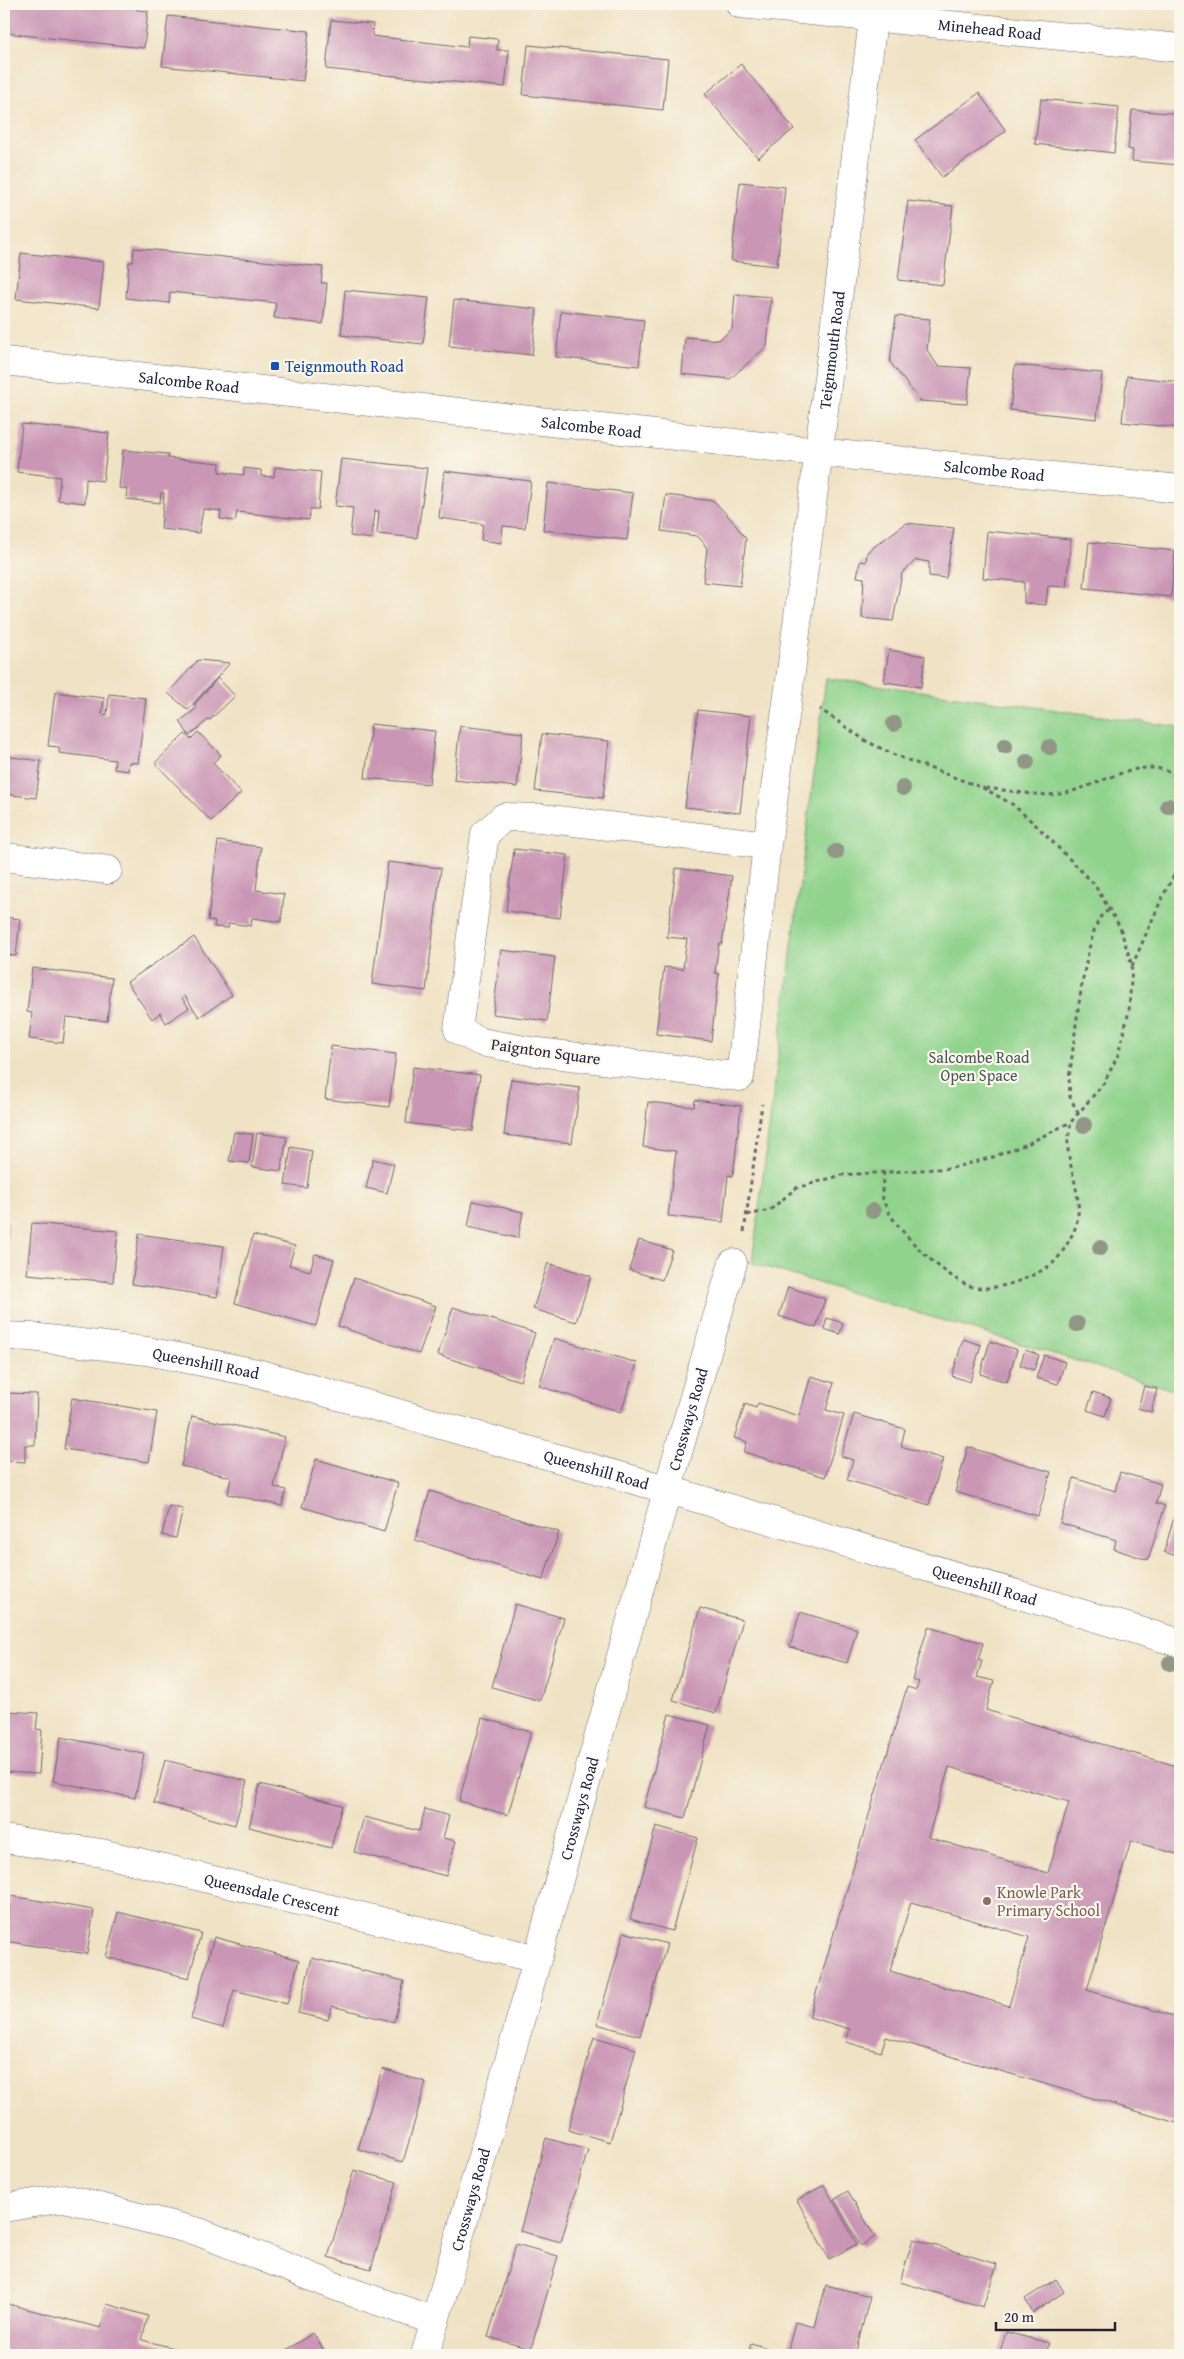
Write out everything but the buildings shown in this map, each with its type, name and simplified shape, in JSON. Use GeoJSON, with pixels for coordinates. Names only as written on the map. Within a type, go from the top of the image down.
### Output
{"type":"FeatureCollection","features":[{"type":"Feature","properties":{"kind":"street","name":"Minehead Road"},"geometry":{"type":"LineString","coordinates":[[740,4],[874,11],[1180,48]]}},
{"type":"Feature","properties":{"kind":"street","name":"Teignmouth Road"},"geometry":{"type":"LineString","coordinates":[[788,696],[817,452],[874,11]]}},
{"type":"Feature","properties":{"kind":"street","name":"Salcombe Road"},"geometry":{"type":"LineString","coordinates":[[4,361],[817,452],[1180,489]]}},
{"type":"Feature","properties":{"kind":"street"},"geometry":{"type":"LineString","coordinates":[[740,1076],[767,845],[788,696]]}},
{"type":"Feature","properties":{"kind":"street","name":"Paignton Square"},"geometry":{"type":"LineString","coordinates":[[740,1076],[530,1051],[481,1042],[458,1030],[485,834],[504,817],[541,818],[767,845]]}},
{"type":"Feature","properties":{"kind":"street"},"geometry":{"type":"LineString","coordinates":[[4,857],[108,870]]}},
{"type":"Feature","properties":{"kind":"street","name":"Crossways Road"},"geometry":{"type":"LineString","coordinates":[[424,2355],[537,1959],[666,1489],[732,1263]]}},
{"type":"Feature","properties":{"kind":"street","name":"Queenshill Road"},"geometry":{"type":"LineString","coordinates":[[4,1336],[31,1337],[148,1351],[258,1373],[666,1489],[1180,1643]]}},
{"type":"Feature","properties":{"kind":"street","name":"Queensdale Crescent"},"geometry":{"type":"LineString","coordinates":[[4,1839],[102,1853],[537,1959]]}},
{"type":"Feature","properties":{"kind":"street"},"geometry":{"type":"LineString","coordinates":[[4,2208],[64,2198],[198,2232],[337,2287],[435,2321]]}},
{"type":"Feature","properties":{"kind":"path"},"geometry":{"type":"LineString","coordinates":[[788,696],[805,699],[866,741],[897,756],[983,788],[1012,804],[1038,827],[1094,884],[1112,910],[1120,927],[1132,966]]}},
{"type":"Feature","properties":{"kind":"path"},"geometry":{"type":"LineString","coordinates":[[983,788],[1059,794],[1133,771],[1159,767],[1173,773],[1180,779]]}},
{"type":"Feature","properties":{"kind":"path"},"geometry":{"type":"LineString","coordinates":[[747,1215],[770,1210],[796,1188],[842,1175],[952,1168],[993,1157],[1028,1144],[1071,1122],[1104,1083],[1118,1055],[1129,1011],[1132,966],[1162,898],[1180,864]]}},
{"type":"Feature","properties":{"kind":"path"},"geometry":{"type":"LineString","coordinates":[[1078,1113],[1070,1097],[1069,1079],[1087,960],[1094,932],[1101,916],[1112,910]]}},
{"type":"Feature","properties":{"kind":"path"},"geometry":{"type":"LineString","coordinates":[[732,1263],[747,1215],[763,1095],[740,1076]]}},
{"type":"Feature","properties":{"kind":"path"},"geometry":{"type":"LineString","coordinates":[[884,1172],[883,1198],[897,1228],[928,1257],[967,1285],[989,1288],[1026,1280],[1054,1262],[1073,1234],[1079,1207],[1076,1180],[1068,1148],[1071,1122]]}},
{"type":"Feature","properties":{"kind":"green space","name":"Salcombe Road Open Space"},"geometry":{"type":"Polygon","coordinates":[[[826,678],[1180,727],[1180,1392],[752,1263],[826,678]]]}},
{"type":"Feature","properties":{"kind":"place","name":"Teignmouth Road"},"geometry":{"type":"Point","coordinates":[275,366]}},
{"type":"Feature","properties":{"kind":"place","name":"Knowle Park Primary School"},"geometry":{"type":"Point","coordinates":[987,1901]}}]}
